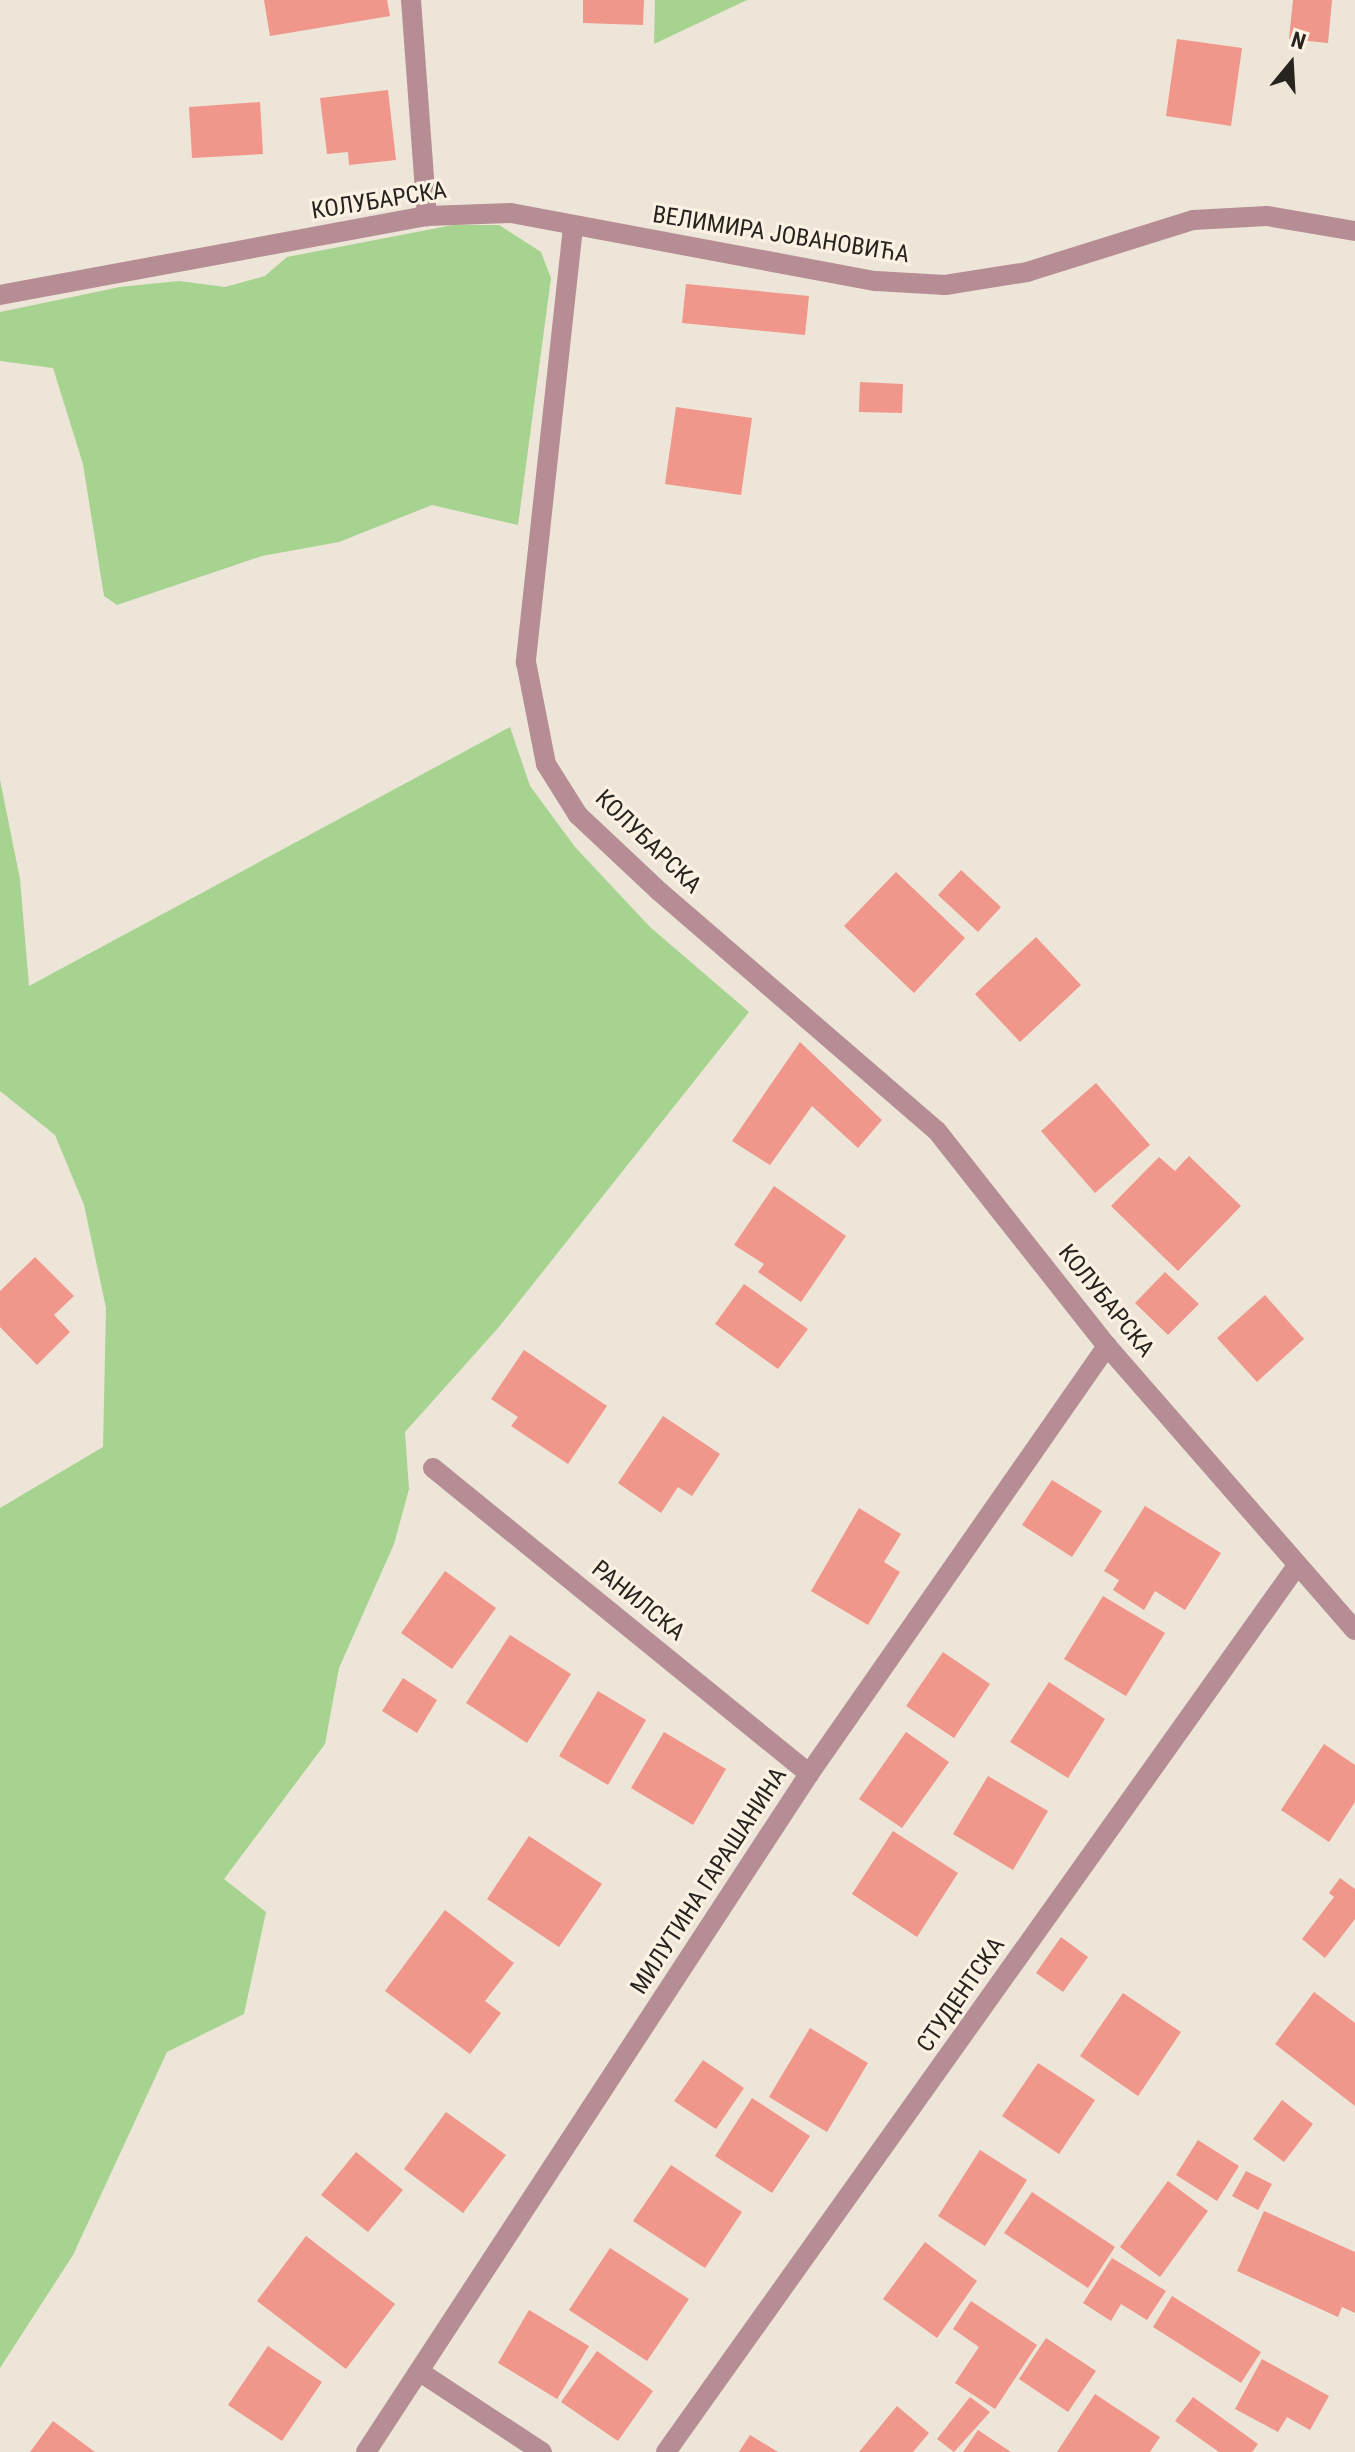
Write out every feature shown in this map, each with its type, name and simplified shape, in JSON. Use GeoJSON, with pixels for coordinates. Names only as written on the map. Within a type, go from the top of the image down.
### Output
{"type":"FeatureCollection","features":[{"type":"Feature","properties":{"kind":"street"},"geometry":{"type":"LineString","coordinates":[[411,0],[427,216]]}},
{"type":"Feature","properties":{"kind":"street","name":"КОЛУБАРСКА"},"geometry":{"type":"LineString","coordinates":[[0,295],[427,216],[511,213],[573,227],[526,662],[546,764],[578,815],[660,892],[937,1131],[1107,1346],[1296,1567],[1355,1630]]}},
{"type":"Feature","properties":{"kind":"street","name":"ВЕЛИМИРА ЈОВАНОВИЋА"},"geometry":{"type":"LineString","coordinates":[[573,227],[876,281],[945,285],[1027,272],[1193,220],[1267,216],[1355,231]]}},
{"type":"Feature","properties":{"kind":"street","name":"МИЛУТИНА ГАРАШАНИНА"},"geometry":{"type":"LineString","coordinates":[[366,2452],[809,1774],[1107,1346]]}},
{"type":"Feature","properties":{"kind":"street","name":"РАНИЛСКА"},"geometry":{"type":"LineString","coordinates":[[433,1468],[809,1774]]}},
{"type":"Feature","properties":{"kind":"street","name":"СТУДЕНТСКА"},"geometry":{"type":"LineString","coordinates":[[666,2452],[1296,1567]]}},
{"type":"Feature","properties":{"kind":"street"},"geometry":{"type":"LineString","coordinates":[[420,2372],[542,2452]]}},
{"type":"Feature","properties":{"kind":"green space"},"geometry":{"type":"Polygon","coordinates":[[[655,0],[747,0],[654,44],[655,0]]]}},
{"type":"Feature","properties":{"kind":"green space"},"geometry":{"type":"Polygon","coordinates":[[[453,225],[499,225],[541,252],[551,278],[518,525],[432,505],[339,542],[262,556],[117,605],[104,596],[83,464],[53,368],[0,361],[0,312],[120,287],[179,281],[225,287],[265,276],[287,257],[453,225]]]}},
{"type":"Feature","properties":{"kind":"green space"},"geometry":{"type":"Polygon","coordinates":[[[510,727],[530,786],[575,847],[650,927],[749,1012],[498,1328],[405,1432],[409,1489],[394,1544],[339,1668],[325,1744],[224,1879],[266,1912],[244,2014],[167,2052],[73,2255],[0,2368],[0,1508],[103,1447],[106,1308],[84,1205],[55,1135],[0,1091],[0,780],[20,879],[29,986],[510,727]]]}},
{"type":"Feature","properties":{"kind":"building"},"geometry":{"type":"Polygon","coordinates":[[[264,0],[387,0],[390,16],[270,36],[264,0]]]}},
{"type":"Feature","properties":{"kind":"building"},"geometry":{"type":"Polygon","coordinates":[[[583,0],[644,0],[643,25],[583,23],[583,0]]]}},
{"type":"Feature","properties":{"kind":"building"},"geometry":{"type":"Polygon","coordinates":[[[1293,0],[1332,0],[1328,43],[1289,39],[1293,0]]]}},
{"type":"Feature","properties":{"kind":"building"},"geometry":{"type":"Polygon","coordinates":[[[1177,39],[1242,48],[1231,126],[1166,116],[1177,39]]]}},
{"type":"Feature","properties":{"kind":"building"},"geometry":{"type":"Polygon","coordinates":[[[388,90],[396,160],[349,165],[348,152],[327,154],[320,98],[388,90]]]}},
{"type":"Feature","properties":{"kind":"building"},"geometry":{"type":"Polygon","coordinates":[[[260,102],[263,154],[192,158],[189,107],[260,102]]]}},
{"type":"Feature","properties":{"kind":"building"},"geometry":{"type":"Polygon","coordinates":[[[686,284],[809,296],[805,335],[682,323],[686,284]]]}},
{"type":"Feature","properties":{"kind":"building"},"geometry":{"type":"Polygon","coordinates":[[[860,382],[903,384],[902,413],[859,412],[860,382]]]}},
{"type":"Feature","properties":{"kind":"building"},"geometry":{"type":"Polygon","coordinates":[[[676,407],[752,418],[741,495],[665,484],[676,407]]]}},
{"type":"Feature","properties":{"kind":"building"},"geometry":{"type":"Polygon","coordinates":[[[961,870],[1001,907],[978,932],[938,895],[961,870]]]}},
{"type":"Feature","properties":{"kind":"building"},"geometry":{"type":"Polygon","coordinates":[[[896,872],[965,938],[914,993],[844,926],[896,872]]]}},
{"type":"Feature","properties":{"kind":"building"},"geometry":{"type":"Polygon","coordinates":[[[1036,937],[1081,985],[1020,1042],[975,994],[1036,937]]]}},
{"type":"Feature","properties":{"kind":"building"},"geometry":{"type":"Polygon","coordinates":[[[800,1042],[882,1120],[858,1148],[812,1106],[770,1165],[732,1141],[800,1042]]]}},
{"type":"Feature","properties":{"kind":"building"},"geometry":{"type":"Polygon","coordinates":[[[1096,1083],[1150,1145],[1095,1193],[1041,1131],[1096,1083]]]}},
{"type":"Feature","properties":{"kind":"building"},"geometry":{"type":"Polygon","coordinates":[[[1189,1156],[1241,1206],[1178,1271],[1111,1206],[1159,1157],[1175,1171],[1189,1156]]]}},
{"type":"Feature","properties":{"kind":"building"},"geometry":{"type":"Polygon","coordinates":[[[774,1186],[846,1236],[801,1302],[758,1272],[764,1264],[734,1245],[774,1186]]]}},
{"type":"Feature","properties":{"kind":"building"},"geometry":{"type":"Polygon","coordinates":[[[35,1257],[74,1296],[54,1315],[70,1332],[37,1365],[0,1327],[0,1291],[35,1257]]]}},
{"type":"Feature","properties":{"kind":"building"},"geometry":{"type":"Polygon","coordinates":[[[1165,1272],[1199,1304],[1168,1335],[1135,1303],[1165,1272]]]}},
{"type":"Feature","properties":{"kind":"building"},"geometry":{"type":"Polygon","coordinates":[[[744,1284],[808,1329],[778,1369],[715,1324],[744,1284]]]}},
{"type":"Feature","properties":{"kind":"building"},"geometry":{"type":"Polygon","coordinates":[[[1265,1295],[1304,1339],[1257,1382],[1217,1338],[1265,1295]]]}},
{"type":"Feature","properties":{"kind":"building"},"geometry":{"type":"Polygon","coordinates":[[[524,1350],[607,1406],[568,1464],[511,1426],[518,1417],[491,1399],[524,1350]]]}},
{"type":"Feature","properties":{"kind":"building"},"geometry":{"type":"Polygon","coordinates":[[[663,1416],[720,1454],[692,1496],[678,1487],[661,1513],[618,1483],[663,1416]]]}},
{"type":"Feature","properties":{"kind":"building"},"geometry":{"type":"Polygon","coordinates":[[[1052,1480],[1102,1511],[1072,1557],[1022,1525],[1052,1480]]]}},
{"type":"Feature","properties":{"kind":"building"},"geometry":{"type":"Polygon","coordinates":[[[1145,1506],[1221,1553],[1185,1610],[1155,1591],[1144,1610],[1113,1590],[1119,1580],[1104,1571],[1145,1506]]]}},
{"type":"Feature","properties":{"kind":"building"},"geometry":{"type":"Polygon","coordinates":[[[859,1508],[901,1534],[884,1562],[900,1572],[868,1625],[811,1591],[859,1508]]]}},
{"type":"Feature","properties":{"kind":"building"},"geometry":{"type":"Polygon","coordinates":[[[445,1571],[496,1608],[452,1669],[401,1633],[445,1571]]]}},
{"type":"Feature","properties":{"kind":"building"},"geometry":{"type":"Polygon","coordinates":[[[1103,1596],[1165,1633],[1126,1696],[1064,1659],[1103,1596]]]}},
{"type":"Feature","properties":{"kind":"building"},"geometry":{"type":"Polygon","coordinates":[[[510,1635],[571,1674],[527,1743],[466,1703],[510,1635]]]}},
{"type":"Feature","properties":{"kind":"building"},"geometry":{"type":"Polygon","coordinates":[[[943,1652],[990,1684],[954,1738],[906,1706],[943,1652]]]}},
{"type":"Feature","properties":{"kind":"building"},"geometry":{"type":"Polygon","coordinates":[[[403,1678],[437,1700],[417,1733],[382,1711],[403,1678]]]}},
{"type":"Feature","properties":{"kind":"building"},"geometry":{"type":"Polygon","coordinates":[[[1049,1682],[1105,1719],[1068,1778],[1010,1742],[1049,1682]]]}},
{"type":"Feature","properties":{"kind":"building"},"geometry":{"type":"Polygon","coordinates":[[[598,1691],[646,1720],[608,1785],[559,1756],[598,1691]]]}},
{"type":"Feature","properties":{"kind":"building"},"geometry":{"type":"Polygon","coordinates":[[[664,1732],[726,1769],[693,1825],[631,1788],[664,1732]]]}},
{"type":"Feature","properties":{"kind":"building"},"geometry":{"type":"Polygon","coordinates":[[[906,1732],[949,1762],[902,1828],[859,1799],[906,1732]]]}},
{"type":"Feature","properties":{"kind":"building"},"geometry":{"type":"Polygon","coordinates":[[[1324,1744],[1355,1765],[1355,1802],[1329,1842],[1281,1810],[1324,1744]]]}},
{"type":"Feature","properties":{"kind":"building"},"geometry":{"type":"Polygon","coordinates":[[[988,1776],[1048,1811],[1013,1870],[953,1834],[988,1776]]]}},
{"type":"Feature","properties":{"kind":"building"},"geometry":{"type":"Polygon","coordinates":[[[893,1831],[958,1873],[917,1937],[852,1894],[893,1831]]]}},
{"type":"Feature","properties":{"kind":"building"},"geometry":{"type":"Polygon","coordinates":[[[529,1836],[602,1884],[559,1947],[487,1899],[529,1836]]]}},
{"type":"Feature","properties":{"kind":"building"},"geometry":{"type":"Polygon","coordinates":[[[1340,1878],[1355,1889],[1355,1919],[1325,1958],[1302,1939],[1334,1897],[1329,1893],[1340,1878]]]}},
{"type":"Feature","properties":{"kind":"building"},"geometry":{"type":"Polygon","coordinates":[[[445,1910],[514,1963],[485,2001],[501,2013],[470,2054],[385,1991],[445,1910]]]}},
{"type":"Feature","properties":{"kind":"building"},"geometry":{"type":"Polygon","coordinates":[[[1061,1937],[1088,1957],[1063,1992],[1036,1973],[1061,1937]]]}},
{"type":"Feature","properties":{"kind":"building"},"geometry":{"type":"Polygon","coordinates":[[[1314,1992],[1355,2023],[1355,2106],[1275,2044],[1314,1992]]]}},
{"type":"Feature","properties":{"kind":"building"},"geometry":{"type":"Polygon","coordinates":[[[1123,1993],[1181,2032],[1138,2096],[1080,2056],[1123,1993]]]}},
{"type":"Feature","properties":{"kind":"building"},"geometry":{"type":"Polygon","coordinates":[[[810,2028],[868,2063],[827,2132],[769,2097],[810,2028]]]}},
{"type":"Feature","properties":{"kind":"building"},"geometry":{"type":"Polygon","coordinates":[[[703,2060],[744,2088],[716,2129],[674,2101],[703,2060]]]}},
{"type":"Feature","properties":{"kind":"building"},"geometry":{"type":"Polygon","coordinates":[[[1038,2063],[1095,2100],[1059,2154],[1002,2116],[1038,2063]]]}},
{"type":"Feature","properties":{"kind":"building"},"geometry":{"type":"Polygon","coordinates":[[[752,2098],[810,2136],[772,2193],[715,2156],[752,2098]]]}},
{"type":"Feature","properties":{"kind":"building"},"geometry":{"type":"Polygon","coordinates":[[[1282,2100],[1313,2124],[1284,2162],[1253,2139],[1282,2100]]]}},
{"type":"Feature","properties":{"kind":"building"},"geometry":{"type":"Polygon","coordinates":[[[446,2112],[506,2155],[463,2213],[404,2169],[446,2112]]]}},
{"type":"Feature","properties":{"kind":"building"},"geometry":{"type":"Polygon","coordinates":[[[1198,2140],[1239,2166],[1217,2201],[1176,2175],[1198,2140]]]}},
{"type":"Feature","properties":{"kind":"building"},"geometry":{"type":"Polygon","coordinates":[[[980,2150],[1027,2180],[985,2246],[938,2216],[980,2150]]]}},
{"type":"Feature","properties":{"kind":"building"},"geometry":{"type":"Polygon","coordinates":[[[356,2152],[403,2190],[368,2232],[321,2195],[356,2152]]]}},
{"type":"Feature","properties":{"kind":"building"},"geometry":{"type":"Polygon","coordinates":[[[671,2165],[742,2212],[705,2268],[633,2221],[671,2165]]]}},
{"type":"Feature","properties":{"kind":"building"},"geometry":{"type":"Polygon","coordinates":[[[1246,2171],[1272,2184],[1258,2210],[1232,2196],[1246,2171]]]}},
{"type":"Feature","properties":{"kind":"building"},"geometry":{"type":"Polygon","coordinates":[[[1168,2181],[1208,2211],[1160,2277],[1120,2247],[1168,2181]]]}},
{"type":"Feature","properties":{"kind":"building"},"geometry":{"type":"Polygon","coordinates":[[[1032,2192],[1115,2247],[1088,2288],[1004,2233],[1032,2192]]]}},
{"type":"Feature","properties":{"kind":"building"},"geometry":{"type":"Polygon","coordinates":[[[1264,2211],[1355,2252],[1355,2313],[1342,2307],[1338,2317],[1237,2271],[1264,2211]]]}},
{"type":"Feature","properties":{"kind":"building"},"geometry":{"type":"Polygon","coordinates":[[[306,2236],[395,2304],[346,2369],[257,2301],[306,2236]]]}},
{"type":"Feature","properties":{"kind":"building"},"geometry":{"type":"Polygon","coordinates":[[[925,2242],[977,2281],[937,2338],[883,2299],[925,2242]]]}},
{"type":"Feature","properties":{"kind":"building"},"geometry":{"type":"Polygon","coordinates":[[[610,2248],[689,2299],[647,2361],[569,2310],[610,2248]]]}},
{"type":"Feature","properties":{"kind":"building"},"geometry":{"type":"Polygon","coordinates":[[[1112,2258],[1166,2291],[1147,2320],[1121,2304],[1111,2321],[1083,2303],[1112,2258]]]}},
{"type":"Feature","properties":{"kind":"building"},"geometry":{"type":"Polygon","coordinates":[[[1172,2296],[1261,2352],[1241,2383],[1153,2327],[1172,2296]]]}},
{"type":"Feature","properties":{"kind":"building"},"geometry":{"type":"Polygon","coordinates":[[[971,2301],[1037,2345],[995,2409],[955,2383],[979,2347],[953,2329],[971,2301]]]}},
{"type":"Feature","properties":{"kind":"building"},"geometry":{"type":"Polygon","coordinates":[[[529,2310],[589,2346],[557,2399],[498,2363],[529,2310]]]}},
{"type":"Feature","properties":{"kind":"building"},"geometry":{"type":"Polygon","coordinates":[[[1046,2338],[1096,2371],[1068,2412],[1019,2379],[1046,2338]]]}},
{"type":"Feature","properties":{"kind":"building"},"geometry":{"type":"Polygon","coordinates":[[[268,2346],[322,2382],[282,2441],[228,2405],[268,2346]]]}},
{"type":"Feature","properties":{"kind":"building"},"geometry":{"type":"Polygon","coordinates":[[[597,2351],[653,2391],[618,2441],[561,2402],[597,2351]]]}},
{"type":"Feature","properties":{"kind":"building"},"geometry":{"type":"Polygon","coordinates":[[[1262,2359],[1329,2396],[1310,2430],[1287,2417],[1278,2432],[1235,2409],[1262,2359]]]}},
{"type":"Feature","properties":{"kind":"building"},"geometry":{"type":"Polygon","coordinates":[[[1095,2394],[1160,2437],[1150,2452],[1057,2452],[1095,2394]]]}},
{"type":"Feature","properties":{"kind":"building"},"geometry":{"type":"Polygon","coordinates":[[[970,2397],[990,2412],[954,2452],[937,2439],[970,2397]]]}},
{"type":"Feature","properties":{"kind":"building"},"geometry":{"type":"Polygon","coordinates":[[[1193,2397],[1258,2444],[1252,2452],[1219,2452],[1175,2421],[1193,2397]]]}},
{"type":"Feature","properties":{"kind":"building"},"geometry":{"type":"Polygon","coordinates":[[[897,2406],[929,2433],[913,2452],[859,2452],[897,2406]]]}},
{"type":"Feature","properties":{"kind":"building"},"geometry":{"type":"Polygon","coordinates":[[[53,2421],[95,2452],[30,2452],[53,2421]]]}},
{"type":"Feature","properties":{"kind":"building"},"geometry":{"type":"Polygon","coordinates":[[[978,2430],[1011,2452],[963,2452],[978,2430]]]}},
{"type":"Feature","properties":{"kind":"building"},"geometry":{"type":"Polygon","coordinates":[[[750,2435],[778,2452],[739,2452],[750,2435]]]}}]}
